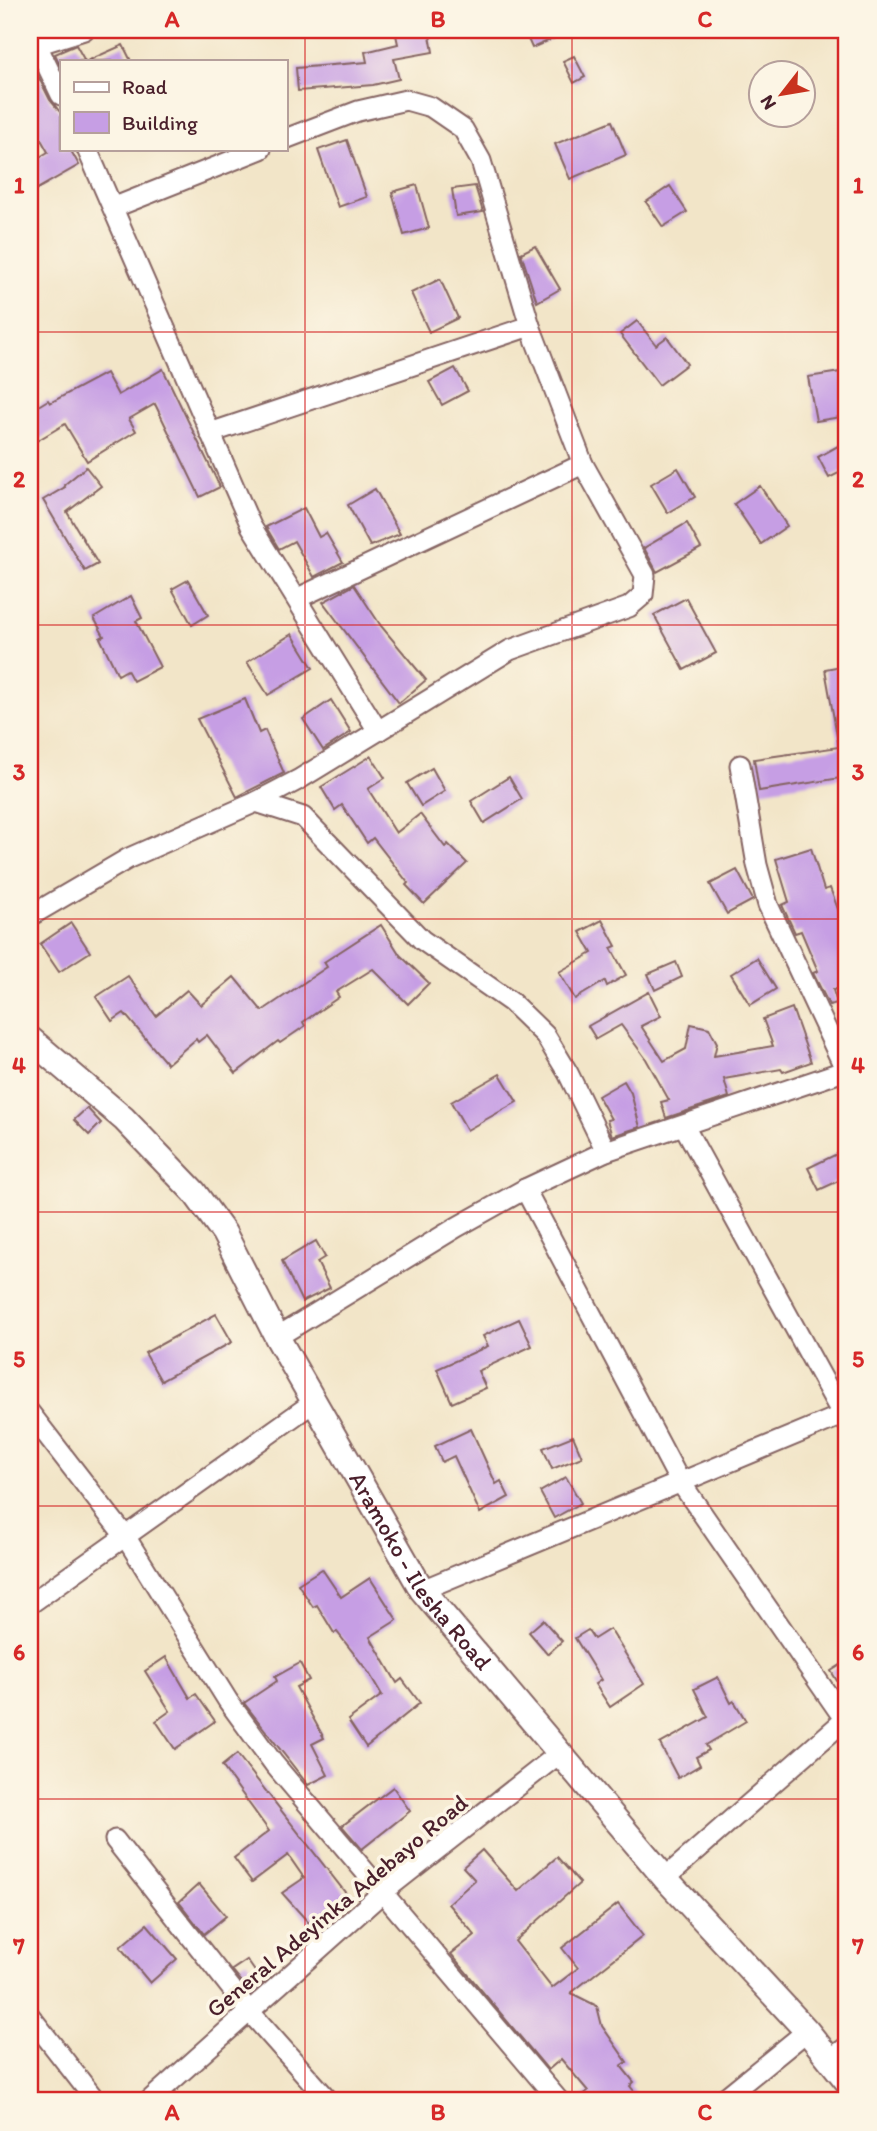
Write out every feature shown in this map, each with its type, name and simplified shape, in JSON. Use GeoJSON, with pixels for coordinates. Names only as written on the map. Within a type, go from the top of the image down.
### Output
{"type":"FeatureCollection","features":[{"type":"Feature","properties":{"kind":"main road","name":"Aramoko - Ilesha Road"},"geometry":{"type":"LineString","coordinates":[[30,1039],[124,1119],[194,1192],[224,1233],[277,1337],[422,1590],[665,1878],[807,2031],[838,2054],[847,2081]]}},
{"type":"Feature","properties":{"kind":"street"},"geometry":{"type":"LineString","coordinates":[[60,93],[33,46],[84,30]]}},
{"type":"Feature","properties":{"kind":"street"},"geometry":{"type":"LineString","coordinates":[[30,916],[129,858],[256,802],[298,780],[510,650],[629,607],[643,595],[645,575],[583,464],[530,326],[481,161],[463,128],[431,107],[406,100],[358,111],[287,138]]}},
{"type":"Feature","properties":{"kind":"street"},"geometry":{"type":"LineString","coordinates":[[87,150],[115,206],[251,526],[378,731]]}},
{"type":"Feature","properties":{"kind":"street"},"geometry":{"type":"LineString","coordinates":[[115,206],[258,150]]}},
{"type":"Feature","properties":{"kind":"street"},"geometry":{"type":"LineString","coordinates":[[211,433],[530,326]]}},
{"type":"Feature","properties":{"kind":"street"},"geometry":{"type":"LineString","coordinates":[[298,598],[583,464]]}},
{"type":"Feature","properties":{"kind":"street"},"geometry":{"type":"LineString","coordinates":[[277,1337],[457,1227],[525,1189],[606,1151],[847,1071],[768,905],[757,865],[740,765]]}},
{"type":"Feature","properties":{"kind":"street"},"geometry":{"type":"LineString","coordinates":[[298,780],[303,817]]}},
{"type":"Feature","properties":{"kind":"street"},"geometry":{"type":"LineString","coordinates":[[256,802],[303,817],[422,940],[511,1002],[545,1035],[568,1073],[606,1151]]}},
{"type":"Feature","properties":{"kind":"street"},"geometry":{"type":"LineString","coordinates":[[422,1590],[679,1480],[845,1417],[684,1126]]}},
{"type":"Feature","properties":{"kind":"street"},"geometry":{"type":"LineString","coordinates":[[525,1189],[679,1480],[846,1720],[665,1878]]}},
{"type":"Feature","properties":{"kind":"street"},"geometry":{"type":"LineString","coordinates":[[30,1604],[314,1402]]}},
{"type":"Feature","properties":{"kind":"street"},"geometry":{"type":"LineString","coordinates":[[30,1413],[125,1536],[228,1701],[274,1764],[559,2101]]}},
{"type":"Feature","properties":{"kind":"street","name":"General Adeyinka Adebayo Road"},"geometry":{"type":"LineString","coordinates":[[149,2101],[383,1892],[559,1753]]}},
{"type":"Feature","properties":{"kind":"street"},"geometry":{"type":"LineString","coordinates":[[114,1840],[249,2011],[328,2101]]}},
{"type":"Feature","properties":{"kind":"street"},"geometry":{"type":"LineString","coordinates":[[30,2016],[96,2101]]}},
{"type":"Feature","properties":{"kind":"street"},"geometry":{"type":"LineString","coordinates":[[721,2101],[807,2031]]}},
{"type":"Feature","properties":{"kind":"building"},"geometry":{"type":"Polygon","coordinates":[[[395,30],[429,30],[433,52],[394,59],[399,79],[373,85],[298,91],[296,68],[367,62],[365,52],[398,44],[395,30]]]}},
{"type":"Feature","properties":{"kind":"building"},"geometry":{"type":"Polygon","coordinates":[[[524,30],[573,30],[532,48],[524,30]]]}},
{"type":"Feature","properties":{"kind":"building"},"geometry":{"type":"Polygon","coordinates":[[[76,45],[84,60],[60,60],[60,65],[55,54],[76,45]]]}},
{"type":"Feature","properties":{"kind":"building"},"geometry":{"type":"Polygon","coordinates":[[[123,45],[130,60],[89,60],[123,45]]]}},
{"type":"Feature","properties":{"kind":"building"},"geometry":{"type":"Polygon","coordinates":[[[574,56],[585,77],[574,83],[563,61],[574,56]]]}},
{"type":"Feature","properties":{"kind":"building"},"geometry":{"type":"Polygon","coordinates":[[[36,72],[50,100],[60,112],[60,150],[71,150],[79,165],[30,193],[30,163],[48,152],[30,120],[30,75],[36,72]]]}},
{"type":"Feature","properties":{"kind":"building"},"geometry":{"type":"Polygon","coordinates":[[[612,121],[626,155],[570,179],[555,144],[612,121]]]}},
{"type":"Feature","properties":{"kind":"building"},"geometry":{"type":"Polygon","coordinates":[[[347,140],[367,197],[338,207],[318,150],[347,140]]]}},
{"type":"Feature","properties":{"kind":"building"},"geometry":{"type":"Polygon","coordinates":[[[417,185],[429,228],[404,235],[392,192],[417,185]]]}},
{"type":"Feature","properties":{"kind":"building"},"geometry":{"type":"Polygon","coordinates":[[[475,186],[483,212],[456,216],[452,189],[475,186]]]}},
{"type":"Feature","properties":{"kind":"building"},"geometry":{"type":"Polygon","coordinates":[[[670,186],[687,212],[663,227],[646,202],[670,186]]]}},
{"type":"Feature","properties":{"kind":"building"},"geometry":{"type":"Polygon","coordinates":[[[535,246],[560,289],[537,302],[521,253],[535,246]]]}},
{"type":"Feature","properties":{"kind":"building"},"geometry":{"type":"Polygon","coordinates":[[[440,279],[458,318],[429,332],[411,293],[440,279]]]}},
{"type":"Feature","properties":{"kind":"building"},"geometry":{"type":"Polygon","coordinates":[[[637,321],[656,345],[667,337],[687,364],[659,385],[620,334],[637,321]]]}},
{"type":"Feature","properties":{"kind":"building"},"geometry":{"type":"Polygon","coordinates":[[[455,368],[468,391],[442,405],[429,382],[455,368]]]}},
{"type":"Feature","properties":{"kind":"building"},"geometry":{"type":"Polygon","coordinates":[[[163,369],[220,487],[200,497],[155,404],[129,419],[136,431],[87,461],[65,424],[30,445],[30,411],[48,400],[50,403],[106,373],[118,395],[163,369]]]}},
{"type":"Feature","properties":{"kind":"building"},"geometry":{"type":"Polygon","coordinates":[[[847,371],[847,416],[816,421],[808,377],[847,371]]]}},
{"type":"Feature","properties":{"kind":"building"},"geometry":{"type":"Polygon","coordinates":[[[847,441],[847,469],[829,478],[818,457],[847,441]]]}},
{"type":"Feature","properties":{"kind":"building"},"geometry":{"type":"Polygon","coordinates":[[[86,467],[101,486],[67,512],[98,564],[85,571],[43,500],[65,487],[64,485],[86,467]]]}},
{"type":"Feature","properties":{"kind":"building"},"geometry":{"type":"Polygon","coordinates":[[[678,468],[695,497],[668,513],[651,484],[678,468]]]}},
{"type":"Feature","properties":{"kind":"building"},"geometry":{"type":"Polygon","coordinates":[[[760,486],[787,526],[761,544],[734,504],[760,486]]]}},
{"type":"Feature","properties":{"kind":"building"},"geometry":{"type":"Polygon","coordinates":[[[375,489],[400,534],[370,546],[348,505],[375,489]]]}},
{"type":"Feature","properties":{"kind":"building"},"geometry":{"type":"Polygon","coordinates":[[[304,508],[319,537],[326,533],[343,562],[314,577],[294,541],[279,549],[266,527],[304,508]]]}},
{"type":"Feature","properties":{"kind":"building"},"geometry":{"type":"Polygon","coordinates":[[[687,523],[701,548],[657,572],[644,548],[687,523]]]}},
{"type":"Feature","properties":{"kind":"building"},"geometry":{"type":"Polygon","coordinates":[[[188,580],[208,615],[192,625],[172,589],[188,580]]]}},
{"type":"Feature","properties":{"kind":"building"},"geometry":{"type":"Polygon","coordinates":[[[354,585],[381,626],[426,680],[399,703],[323,602],[354,585]]]}},
{"type":"Feature","properties":{"kind":"building"},"geometry":{"type":"Polygon","coordinates":[[[131,596],[142,618],[136,621],[160,667],[133,681],[127,670],[118,675],[100,638],[104,636],[94,618],[131,596]]]}},
{"type":"Feature","properties":{"kind":"building"},"geometry":{"type":"Polygon","coordinates":[[[686,598],[716,653],[684,670],[654,615],[686,598]]]}},
{"type":"Feature","properties":{"kind":"building"},"geometry":{"type":"Polygon","coordinates":[[[292,634],[313,668],[268,695],[247,662],[292,634]]]}},
{"type":"Feature","properties":{"kind":"building"},"geometry":{"type":"Polygon","coordinates":[[[847,665],[847,777],[759,791],[754,759],[839,747],[825,669],[847,665]]]}},
{"type":"Feature","properties":{"kind":"building"},"geometry":{"type":"Polygon","coordinates":[[[245,699],[259,733],[265,730],[284,773],[237,797],[197,719],[245,699]]]}},
{"type":"Feature","properties":{"kind":"building"},"geometry":{"type":"Polygon","coordinates":[[[331,700],[351,732],[323,750],[303,719],[331,700]]]}},
{"type":"Feature","properties":{"kind":"building"},"geometry":{"type":"Polygon","coordinates":[[[371,756],[385,778],[368,789],[396,833],[420,814],[445,847],[448,844],[467,863],[424,904],[406,885],[408,883],[373,838],[367,843],[342,805],[335,810],[321,787],[371,756]]]}},
{"type":"Feature","properties":{"kind":"building"},"geometry":{"type":"Polygon","coordinates":[[[432,768],[445,791],[421,806],[407,783],[432,768]]]}},
{"type":"Feature","properties":{"kind":"building"},"geometry":{"type":"Polygon","coordinates":[[[509,777],[522,799],[484,823],[471,801],[509,777]]]}},
{"type":"Feature","properties":{"kind":"building"},"geometry":{"type":"Polygon","coordinates":[[[811,848],[824,890],[830,888],[844,925],[847,923],[847,950],[841,953],[847,986],[833,990],[837,1003],[829,1005],[813,973],[818,971],[801,931],[795,933],[782,905],[789,902],[776,859],[811,848]]]}},
{"type":"Feature","properties":{"kind":"building"},"geometry":{"type":"Polygon","coordinates":[[[737,870],[753,900],[727,914],[710,884],[737,870]]]}},
{"type":"Feature","properties":{"kind":"building"},"geometry":{"type":"Polygon","coordinates":[[[602,920],[616,946],[611,948],[626,975],[607,986],[605,981],[575,999],[559,972],[592,953],[580,932],[602,920]]]}},
{"type":"Feature","properties":{"kind":"building"},"geometry":{"type":"Polygon","coordinates":[[[71,923],[90,952],[59,972],[40,944],[71,923]]]}},
{"type":"Feature","properties":{"kind":"building"},"geometry":{"type":"Polygon","coordinates":[[[381,925],[400,955],[429,983],[408,1004],[373,969],[336,992],[339,997],[303,1022],[305,1026],[280,1043],[278,1041],[236,1073],[207,1035],[198,1042],[196,1039],[167,1064],[124,1013],[112,1021],[96,997],[128,976],[156,1016],[187,990],[201,1005],[234,977],[262,1011],[327,967],[324,962],[381,925]]]}},
{"type":"Feature","properties":{"kind":"building"},"geometry":{"type":"Polygon","coordinates":[[[757,958],[776,989],[750,1005],[731,974],[757,958]]]}},
{"type":"Feature","properties":{"kind":"building"},"geometry":{"type":"Polygon","coordinates":[[[676,962],[682,977],[655,990],[648,974],[676,962]]]}},
{"type":"Feature","properties":{"kind":"building"},"geometry":{"type":"Polygon","coordinates":[[[649,992],[661,1016],[641,1026],[664,1061],[686,1049],[691,1024],[709,1028],[717,1043],[714,1056],[773,1046],[763,1019],[792,1008],[811,1062],[783,1072],[781,1069],[724,1079],[729,1097],[666,1118],[661,1102],[669,1100],[646,1059],[621,1025],[596,1039],[588,1026],[649,992]]]}},
{"type":"Feature","properties":{"kind":"building"},"geometry":{"type":"Polygon","coordinates":[[[500,1074],[517,1102],[467,1130],[451,1102],[500,1074]]]}},
{"type":"Feature","properties":{"kind":"building"},"geometry":{"type":"Polygon","coordinates":[[[624,1081],[631,1093],[640,1127],[612,1136],[607,1120],[611,1119],[598,1096],[624,1081]]]}},
{"type":"Feature","properties":{"kind":"building"},"geometry":{"type":"Polygon","coordinates":[[[87,1108],[101,1123],[89,1135],[74,1120],[87,1108]]]}},
{"type":"Feature","properties":{"kind":"building"},"geometry":{"type":"Polygon","coordinates":[[[847,1149],[847,1177],[819,1190],[808,1168],[847,1149]]]}},
{"type":"Feature","properties":{"kind":"building"},"geometry":{"type":"Polygon","coordinates":[[[316,1241],[325,1257],[317,1262],[330,1288],[302,1302],[282,1261],[316,1241]]]}},
{"type":"Feature","properties":{"kind":"building"},"geometry":{"type":"Polygon","coordinates":[[[216,1314],[232,1342],[161,1381],[145,1353],[216,1314]]]}},
{"type":"Feature","properties":{"kind":"building"},"geometry":{"type":"Polygon","coordinates":[[[519,1319],[532,1346],[478,1371],[486,1388],[452,1403],[437,1369],[488,1346],[483,1336],[519,1319]]]}},
{"type":"Feature","properties":{"kind":"building"},"geometry":{"type":"Polygon","coordinates":[[[471,1429],[496,1484],[501,1481],[509,1497],[480,1513],[454,1456],[442,1462],[435,1446],[471,1429]]]}},
{"type":"Feature","properties":{"kind":"building"},"geometry":{"type":"Polygon","coordinates":[[[573,1436],[582,1457],[552,1469],[543,1448],[573,1436]]]}},
{"type":"Feature","properties":{"kind":"building"},"geometry":{"type":"Polygon","coordinates":[[[566,1477],[581,1503],[554,1518],[540,1492],[566,1477]]]}},
{"type":"Feature","properties":{"kind":"building"},"geometry":{"type":"Polygon","coordinates":[[[322,1569],[341,1597],[370,1578],[397,1620],[370,1637],[397,1683],[402,1679],[420,1703],[366,1747],[348,1720],[382,1695],[369,1673],[337,1632],[334,1633],[317,1605],[313,1607],[298,1584],[322,1569]]]}},
{"type":"Feature","properties":{"kind":"building"},"geometry":{"type":"Polygon","coordinates":[[[543,1620],[562,1641],[548,1654],[529,1632],[543,1620]]]}},
{"type":"Feature","properties":{"kind":"building"},"geometry":{"type":"Polygon","coordinates":[[[610,1629],[644,1684],[610,1707],[595,1684],[601,1680],[575,1638],[588,1630],[594,1639],[610,1629]]]}},
{"type":"Feature","properties":{"kind":"building"},"geometry":{"type":"Polygon","coordinates":[[[166,1657],[190,1698],[196,1694],[215,1721],[175,1749],[156,1721],[170,1711],[145,1671],[166,1657]]]}},
{"type":"Feature","properties":{"kind":"building"},"geometry":{"type":"Polygon","coordinates":[[[847,1661],[847,1697],[831,1671],[847,1661]]]}},
{"type":"Feature","properties":{"kind":"building"},"geometry":{"type":"Polygon","coordinates":[[[300,1663],[309,1680],[296,1687],[324,1738],[312,1744],[328,1775],[308,1785],[244,1703],[277,1681],[275,1677],[300,1663]]]}},
{"type":"Feature","properties":{"kind":"building"},"geometry":{"type":"Polygon","coordinates":[[[718,1677],[731,1703],[734,1701],[746,1721],[706,1745],[709,1750],[696,1757],[700,1765],[678,1778],[660,1744],[708,1717],[694,1689],[718,1677]]]}},
{"type":"Feature","properties":{"kind":"building"},"geometry":{"type":"Polygon","coordinates":[[[237,1754],[351,1900],[317,1932],[282,1893],[304,1878],[288,1855],[252,1882],[234,1858],[269,1831],[222,1766],[237,1754]]]}},
{"type":"Feature","properties":{"kind":"building"},"geometry":{"type":"Polygon","coordinates":[[[393,1787],[410,1811],[362,1849],[342,1826],[393,1787]]]}},
{"type":"Feature","properties":{"kind":"building"},"geometry":{"type":"Polygon","coordinates":[[[482,1850],[518,1891],[557,1857],[580,1883],[515,1941],[552,1988],[578,1968],[562,1948],[618,1904],[643,1936],[571,1993],[597,2006],[602,2026],[627,2062],[621,2066],[634,2082],[630,2086],[642,2101],[576,2101],[588,2091],[561,2059],[548,2070],[451,1954],[475,1935],[448,1904],[475,1880],[463,1867],[482,1850]]]}},
{"type":"Feature","properties":{"kind":"building"},"geometry":{"type":"Polygon","coordinates":[[[199,1884],[226,1916],[204,1934],[179,1902],[199,1884]]]}},
{"type":"Feature","properties":{"kind":"building"},"geometry":{"type":"Polygon","coordinates":[[[147,1924],[177,1959],[150,1983],[120,1947],[147,1924]]]}},
{"type":"Feature","properties":{"kind":"building"},"geometry":{"type":"Polygon","coordinates":[[[247,1960],[263,1983],[250,1992],[232,1970],[247,1960]]]}}]}
